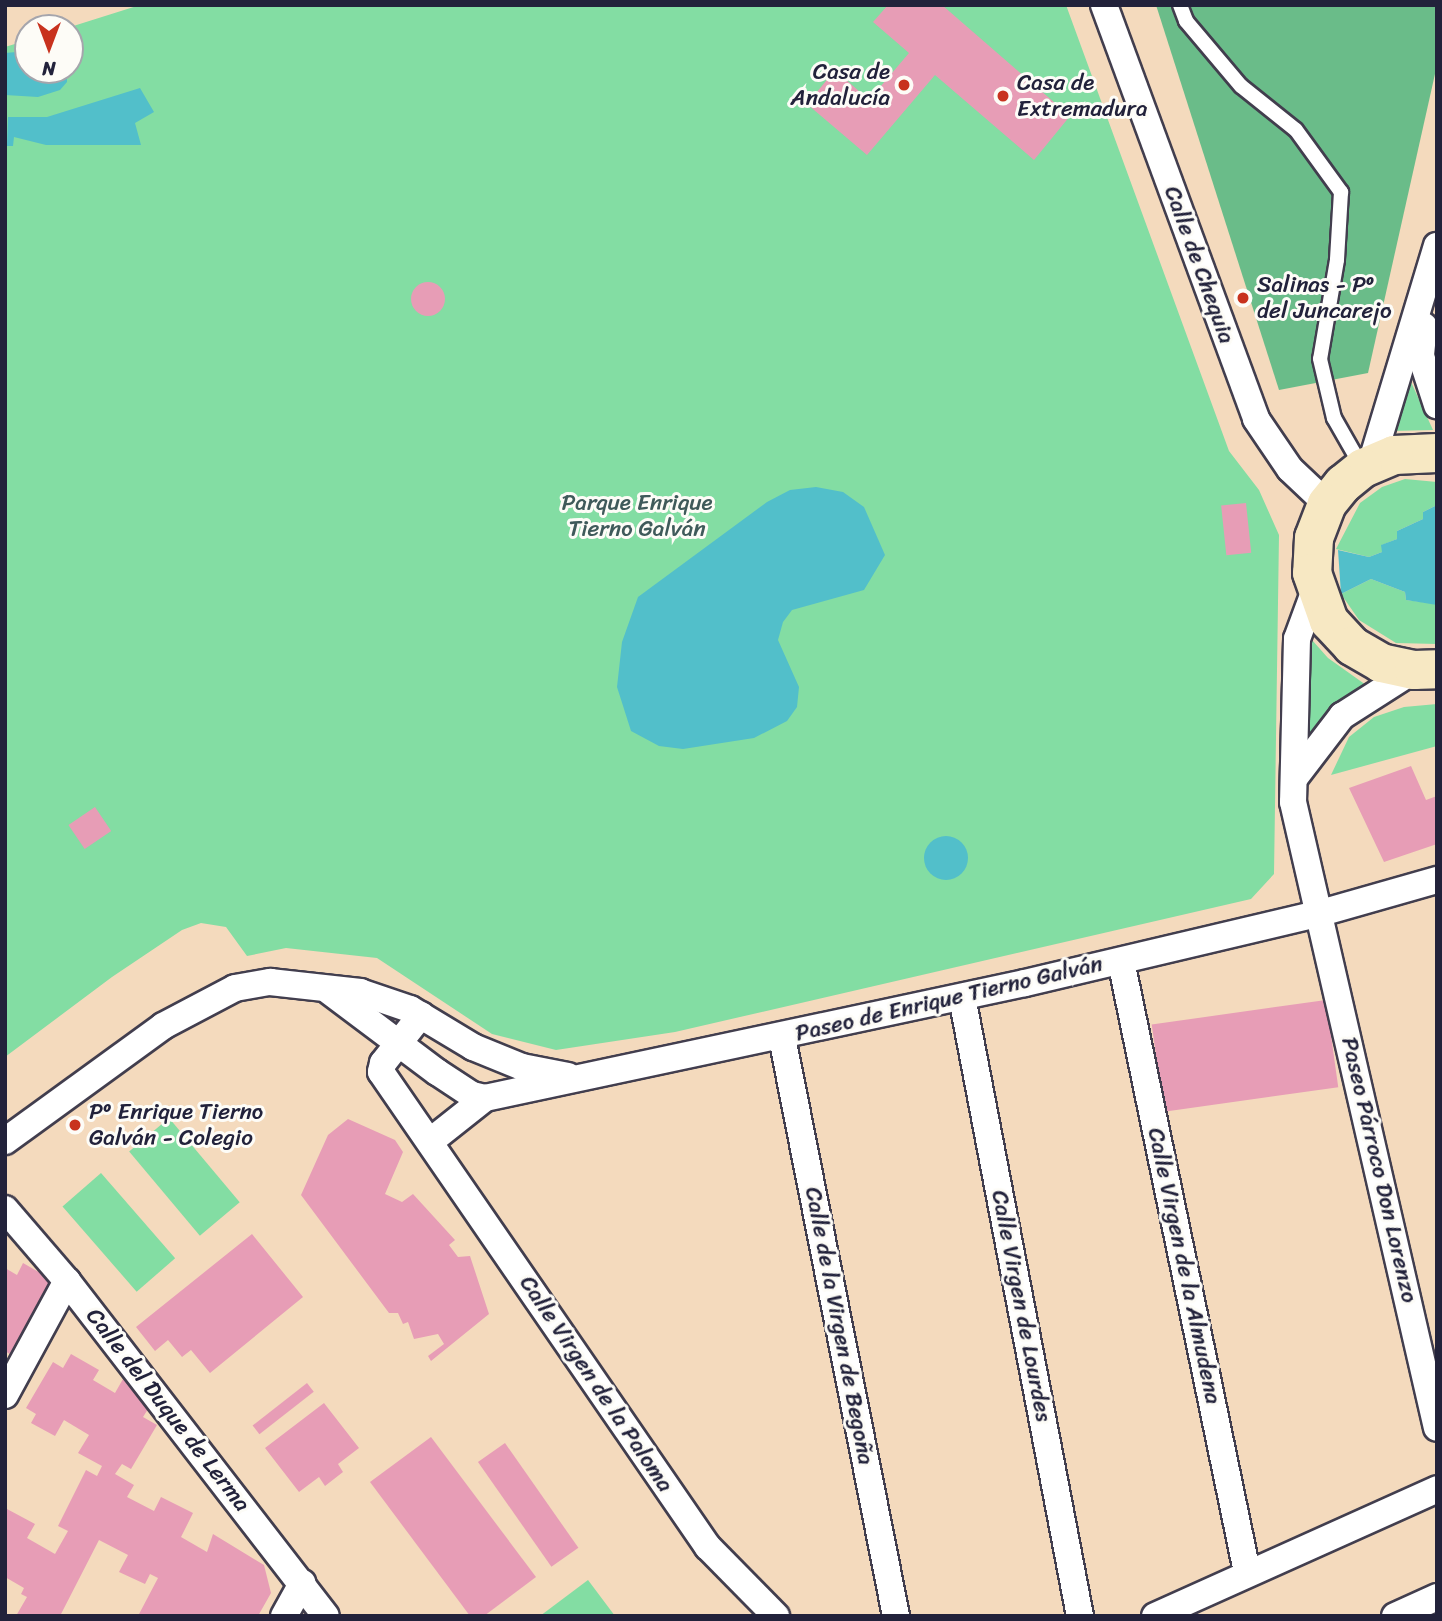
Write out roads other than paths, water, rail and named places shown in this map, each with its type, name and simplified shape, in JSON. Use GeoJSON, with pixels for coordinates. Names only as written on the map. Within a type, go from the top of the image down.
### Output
{"type":"FeatureCollection","features":[{"type":"Feature","properties":{"kind":"street","name":"Calle de Chequia"},"geometry":{"type":"LineString","coordinates":[[1104,5],[1256,419],[1290,469],[1327,504]]}},
{"type":"Feature","properties":{"kind":"street"},"geometry":{"type":"LineString","coordinates":[[1367,466],[1427,290],[1437,246]]}},
{"type":"Feature","properties":{"kind":"street"},"geometry":{"type":"LineString","coordinates":[[1427,290],[1421,356],[1437,405]]}},
{"type":"Feature","properties":{"kind":"street"},"geometry":{"type":"LineString","coordinates":[[1425,669],[1381,663],[1352,646],[1329,621],[1315,590],[1314,538],[1327,504],[1367,466],[1394,455],[1437,453]]}},
{"type":"Feature","properties":{"kind":"street","name":"Paseo Párroco Don Lorenzo"},"geometry":{"type":"LineString","coordinates":[[1315,590],[1297,639],[1296,776],[1293,802],[1321,913],[1437,1427]]}},
{"type":"Feature","properties":{"kind":"street"},"geometry":{"type":"LineString","coordinates":[[1296,776],[1342,716],[1425,669]]}},
{"type":"Feature","properties":{"kind":"street","name":"Paseo de Enrique Tierno Galván"},"geometry":{"type":"LineString","coordinates":[[330,991],[400,1041],[437,1072],[485,1098],[782,1037],[1121,961],[1321,913],[1437,880]]}},
{"type":"Feature","properties":{"kind":"street","name":"Calle Virgen de la Almudena"},"geometry":{"type":"LineString","coordinates":[[1121,961],[1247,1572]]}},
{"type":"Feature","properties":{"kind":"street","name":"Paseo de Enrique Tierno Galván"},"geometry":{"type":"LineString","coordinates":[[5,1140],[163,1026],[235,988],[270,982],[303,983],[330,991],[360,992],[421,1015],[473,1047],[522,1067],[576,1078]]}},
{"type":"Feature","properties":{"kind":"street","name":"Calle Virgen de Lourdes"},"geometry":{"type":"LineString","coordinates":[[962,997],[1080,1616]]}},
{"type":"Feature","properties":{"kind":"street","name":"Calle Virgen de la Paloma"},"geometry":{"type":"LineString","coordinates":[[421,1015],[400,1041],[381,1072],[432,1140],[708,1547],[776,1616]]}},
{"type":"Feature","properties":{"kind":"street","name":"Calle de la Virgen de Begoña"},"geometry":{"type":"LineString","coordinates":[[782,1037],[896,1616]]}},
{"type":"Feature","properties":{"kind":"street"},"geometry":{"type":"LineString","coordinates":[[432,1140],[485,1098]]}},
{"type":"Feature","properties":{"kind":"street","name":"Calle del Duque de Lerma"},"geometry":{"type":"LineString","coordinates":[[5,1209],[67,1281],[326,1616]]}},
{"type":"Feature","properties":{"kind":"street"},"geometry":{"type":"LineString","coordinates":[[5,1395],[67,1281]]}},
{"type":"Feature","properties":{"kind":"street"},"geometry":{"type":"LineString","coordinates":[[1155,1616],[1247,1572],[1437,1489]]}},
{"type":"Feature","properties":{"kind":"street"},"geometry":{"type":"LineString","coordinates":[[284,1616],[302,1583]]}},
{"type":"Feature","properties":{"kind":"street"},"geometry":{"type":"LineString","coordinates":[[1395,1616],[1437,1597]]}},
{"type":"Feature","properties":{"kind":"lane"},"geometry":{"type":"LineString","coordinates":[[1180,5],[1186,21],[1241,86],[1296,130],[1341,192],[1337,260],[1320,359],[1334,418],[1367,466]]}},
{"type":"Feature","properties":{"kind":"water"},"geometry":{"type":"Polygon","coordinates":[[[14,52],[14,84],[65,84],[60,90],[38,97],[5,95],[5,53],[14,52]]]}},
{"type":"Feature","properties":{"kind":"water"},"geometry":{"type":"Polygon","coordinates":[[[140,88],[154,112],[135,123],[141,145],[46,145],[14,137],[13,146],[7,146],[8,117],[47,117],[140,88]]]}},
{"type":"Feature","properties":{"kind":"water"},"geometry":{"type":"Polygon","coordinates":[[[816,487],[843,492],[864,507],[885,555],[864,590],[792,610],[783,622],[778,640],[799,687],[797,707],[787,721],[754,738],[683,749],[659,746],[631,731],[617,687],[622,642],[638,597],[767,502],[790,490],[816,487]]]}},
{"type":"Feature","properties":{"kind":"water"},"geometry":{"type":"Polygon","coordinates":[[[1437,505],[1437,605],[1406,600],[1405,592],[1371,579],[1341,594],[1338,550],[1369,557],[1382,552],[1381,545],[1397,539],[1397,531],[1423,519],[1423,512],[1437,505]]]}},
{"type":"Feature","properties":{"kind":"water"},"geometry":{"type":"Polygon","coordinates":[[[946,836],[961,843],[968,858],[961,873],[946,880],[931,873],[924,858],[931,843],[946,836]]]}},
{"type":"Feature","properties":{"kind":"place","name":"Casa de Andalucía"},"geometry":{"type":"Point","coordinates":[904,85]}},
{"type":"Feature","properties":{"kind":"place","name":"Casa de Extremadura"},"geometry":{"type":"Point","coordinates":[1003,96]}},
{"type":"Feature","properties":{"kind":"place","name":"Salinas - Pº del Juncarejo"},"geometry":{"type":"Point","coordinates":[1243,298]}},
{"type":"Feature","properties":{"kind":"place","name":"Pº Enrique Tierno Galván - Colegio"},"geometry":{"type":"Point","coordinates":[75,1125]}},
{"type":"Feature","properties":{"kind":"park label","name":"Parque Enrique Tierno Galván"},"geometry":{"type":"Point","coordinates":[637,516]}}]}
